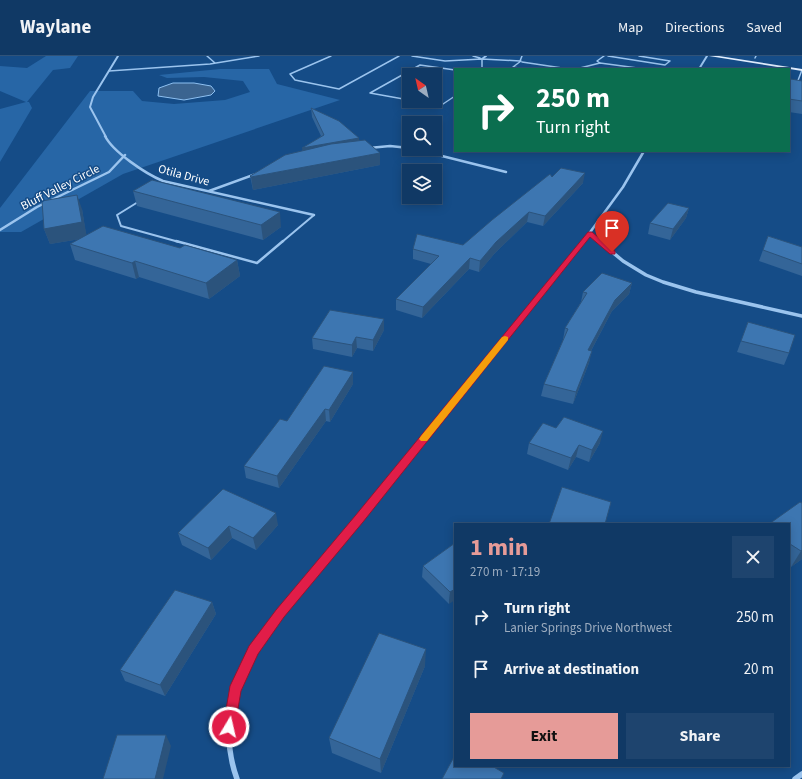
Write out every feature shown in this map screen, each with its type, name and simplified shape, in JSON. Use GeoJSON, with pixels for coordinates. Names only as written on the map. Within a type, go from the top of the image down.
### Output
{"type":"FeatureCollection","features":[{"type":"Feature","properties":{"kind":"main road"},"geometry":{"type":"LineString","coordinates":[[712,56],[789,68]]}},
{"type":"Feature","properties":{"kind":"main road"},"geometry":{"type":"LineString","coordinates":[[743,56],[802,65]]}},
{"type":"Feature","properties":{"kind":"main road"},"geometry":{"type":"LineString","coordinates":[[790,68],[802,70]]}},
{"type":"Feature","properties":{"kind":"street","name":"Otila Drive"},"geometry":{"type":"LineString","coordinates":[[118,56],[93,97],[90,107],[109,144],[149,175],[171,182],[314,215]]}},
{"type":"Feature","properties":{"kind":"street"},"geometry":{"type":"LineString","coordinates":[[482,59],[486,56]]}},
{"type":"Feature","properties":{"kind":"street"},"geometry":{"type":"LineString","coordinates":[[700,68],[707,56]]}},
{"type":"Feature","properties":{"kind":"street"},"geometry":{"type":"LineString","coordinates":[[364,148],[390,146],[402,147]]}},
{"type":"Feature","properties":{"kind":"street"},"geometry":{"type":"LineString","coordinates":[[237,779],[232,765],[229,727],[235,690],[254,650],[280,614],[359,519],[590,233],[623,187],[643,152]]}},
{"type":"Feature","properties":{"kind":"street","name":"Bluff Valley Circle"},"geometry":{"type":"LineString","coordinates":[[0,230],[37,207],[109,172],[125,155]]}},
{"type":"Feature","properties":{"kind":"street"},"geometry":{"type":"LineString","coordinates":[[442,156],[506,172]]}},
{"type":"Feature","properties":{"kind":"street"},"geometry":{"type":"LineString","coordinates":[[209,191],[261,172]]}},
{"type":"Feature","properties":{"kind":"street"},"geometry":{"type":"LineString","coordinates":[[590,233],[623,261],[646,275],[663,282],[696,292],[802,316]]}},
{"type":"Feature","properties":{"kind":"street"},"geometry":{"type":"LineString","coordinates":[[795,779],[802,774]]}},
{"type":"Feature","properties":{"kind":"lane"},"geometry":{"type":"LineString","coordinates":[[207,56],[215,63]]}},
{"type":"Feature","properties":{"kind":"lane"},"geometry":{"type":"LineString","coordinates":[[109,71],[215,63],[259,56]]}},
{"type":"Feature","properties":{"kind":"lane"},"geometry":{"type":"LineString","coordinates":[[331,56],[290,74],[295,80],[339,89],[399,56]]}},
{"type":"Feature","properties":{"kind":"lane"},"geometry":{"type":"LineString","coordinates":[[412,56],[445,61],[482,59],[521,61],[563,68]]}},
{"type":"Feature","properties":{"kind":"lane"},"geometry":{"type":"LineString","coordinates":[[473,56],[482,59]]}},
{"type":"Feature","properties":{"kind":"lane"},"geometry":{"type":"LineString","coordinates":[[518,68],[513,67],[521,61],[522,56]]}},
{"type":"Feature","properties":{"kind":"lane"},"geometry":{"type":"LineString","coordinates":[[600,63],[597,61],[604,56]]}},
{"type":"Feature","properties":{"kind":"lane"},"geometry":{"type":"LineString","coordinates":[[608,56],[665,65],[670,61],[639,56]]}},
{"type":"Feature","properties":{"kind":"lane"},"geometry":{"type":"LineString","coordinates":[[482,59],[482,68]]}},
{"type":"Feature","properties":{"kind":"lane"},"geometry":{"type":"LineString","coordinates":[[577,68],[600,63],[638,68]]}},
{"type":"Feature","properties":{"kind":"lane"},"geometry":{"type":"LineString","coordinates":[[415,68],[420,65],[441,68]]}},
{"type":"Feature","properties":{"kind":"lane"},"geometry":{"type":"LineString","coordinates":[[442,68],[454,70]]}},
{"type":"Feature","properties":{"kind":"lane"},"geometry":{"type":"LineString","coordinates":[[795,88],[801,78],[802,70]]}},
{"type":"Feature","properties":{"kind":"lane"},"geometry":{"type":"LineString","coordinates":[[402,75],[370,93],[402,99]]}},
{"type":"Feature","properties":{"kind":"lane"},"geometry":{"type":"LineString","coordinates":[[442,105],[454,97]]}},
{"type":"Feature","properties":{"kind":"lane"},"geometry":{"type":"LineString","coordinates":[[164,186],[171,182]]}},
{"type":"Feature","properties":{"kind":"lane"},"geometry":{"type":"LineString","coordinates":[[144,199],[117,215],[121,226],[257,262],[314,215]]}},
{"type":"Feature","properties":{"kind":"shaded area"},"geometry":{"type":"Polygon","coordinates":[[[46,56],[78,56],[70,68],[53,70],[27,102],[29,102],[32,108],[0,162],[0,109],[26,102],[0,91],[0,66],[27,68],[46,56]]]}},
{"type":"Feature","properties":{"kind":"shaded area"},"geometry":{"type":"Polygon","coordinates":[[[220,69],[269,69],[277,84],[340,100],[123,174],[21,232],[0,232],[0,208],[90,91],[133,91],[142,101],[174,104],[225,100],[250,92],[243,81],[204,77],[167,78],[159,75],[220,69]]]}},
{"type":"Feature","properties":{"kind":"shaded area"},"geometry":{"type":"Polygon","coordinates":[[[173,83],[194,83],[211,86],[215,91],[211,95],[184,100],[158,96],[159,88],[173,83]]]}},
{"type":"Feature","properties":{"kind":"building"},"geometry":{"type":"Polygon","coordinates":[[[791,79],[802,81],[802,101],[790,99],[791,79]]]}},
{"type":"Feature","properties":{"kind":"building"},"geometry":{"type":"Polygon","coordinates":[[[311,108],[339,121],[359,138],[302,148],[324,135],[311,108]]]}},
{"type":"Feature","properties":{"kind":"building"},"geometry":{"type":"Polygon","coordinates":[[[365,140],[380,153],[250,176],[285,155],[331,144],[365,140]]]}},
{"type":"Feature","properties":{"kind":"building"},"geometry":{"type":"Polygon","coordinates":[[[561,168],[585,173],[545,216],[529,212],[496,242],[480,261],[470,258],[423,307],[396,299],[439,256],[413,249],[417,234],[463,245],[550,174],[552,177],[561,168]]]}},
{"type":"Feature","properties":{"kind":"building"},"geometry":{"type":"Polygon","coordinates":[[[152,180],[280,212],[261,225],[133,191],[152,180]]]}},
{"type":"Feature","properties":{"kind":"building"},"geometry":{"type":"Polygon","coordinates":[[[77,195],[82,222],[44,229],[42,201],[77,195]]]}},
{"type":"Feature","properties":{"kind":"building"},"geometry":{"type":"Polygon","coordinates":[[[668,203],[689,208],[673,229],[650,223],[668,203]]]}},
{"type":"Feature","properties":{"kind":"building"},"geometry":{"type":"Polygon","coordinates":[[[103,226],[180,248],[185,245],[237,260],[206,283],[135,261],[132,263],[70,244],[103,226]]]}},
{"type":"Feature","properties":{"kind":"building"},"geometry":{"type":"Polygon","coordinates":[[[768,236],[802,247],[802,264],[763,250],[768,236]]]}},
{"type":"Feature","properties":{"kind":"building"},"geometry":{"type":"Polygon","coordinates":[[[602,273],[632,283],[615,300],[588,350],[592,351],[576,392],[544,384],[568,329],[565,328],[587,293],[583,292],[602,273]]]}},
{"type":"Feature","properties":{"kind":"building"},"geometry":{"type":"Polygon","coordinates":[[[330,310],[384,319],[373,340],[356,337],[352,345],[312,338],[330,310]]]}},
{"type":"Feature","properties":{"kind":"building"},"geometry":{"type":"Polygon","coordinates":[[[748,322],[795,335],[789,353],[741,341],[748,322]]]}},
{"type":"Feature","properties":{"kind":"building"},"geometry":{"type":"Polygon","coordinates":[[[324,366],[353,372],[329,410],[325,409],[277,476],[244,466],[280,419],[287,421],[324,366]]]}},
{"type":"Feature","properties":{"kind":"building"},"geometry":{"type":"Polygon","coordinates":[[[564,417],[603,431],[592,450],[579,445],[571,458],[529,443],[543,423],[556,428],[564,417]]]}},
{"type":"Feature","properties":{"kind":"building"},"geometry":{"type":"Polygon","coordinates":[[[562,487],[611,502],[605,523],[549,523],[562,487]]]}},
{"type":"Feature","properties":{"kind":"building"},"geometry":{"type":"Polygon","coordinates":[[[223,489],[276,513],[253,538],[229,526],[208,548],[178,533],[223,489]]]}},
{"type":"Feature","properties":{"kind":"building"},"geometry":{"type":"Polygon","coordinates":[[[800,502],[802,503],[802,550],[801,551],[790,544],[790,523],[770,523],[800,502]]]}},
{"type":"Feature","properties":{"kind":"building"},"geometry":{"type":"Polygon","coordinates":[[[454,544],[454,590],[450,592],[423,566],[454,544]]]}},
{"type":"Feature","properties":{"kind":"building"},"geometry":{"type":"Polygon","coordinates":[[[175,590],[212,602],[160,685],[120,670],[175,590]]]}},
{"type":"Feature","properties":{"kind":"building"},"geometry":{"type":"Polygon","coordinates":[[[379,633],[426,649],[380,759],[329,738],[379,633]]]}},
{"type":"Feature","properties":{"kind":"building"},"geometry":{"type":"Polygon","coordinates":[[[117,735],[166,735],[155,779],[103,779],[117,735]]]}},
{"type":"Feature","properties":{"kind":"building"},"geometry":{"type":"Polygon","coordinates":[[[454,757],[454,767],[494,767],[504,773],[501,779],[442,779],[454,757]]]}},
{"type":"Feature","properties":{"kind":"slow traffic"},"geometry":{"type":"LineString","coordinates":[[424,439],[505,338]]}},
{"type":"Feature","properties":{"kind":"route"},"geometry":{"type":"LineString","coordinates":[[229,727],[235,690],[254,650],[280,614],[359,519],[590,233],[612,252]]}}]}
